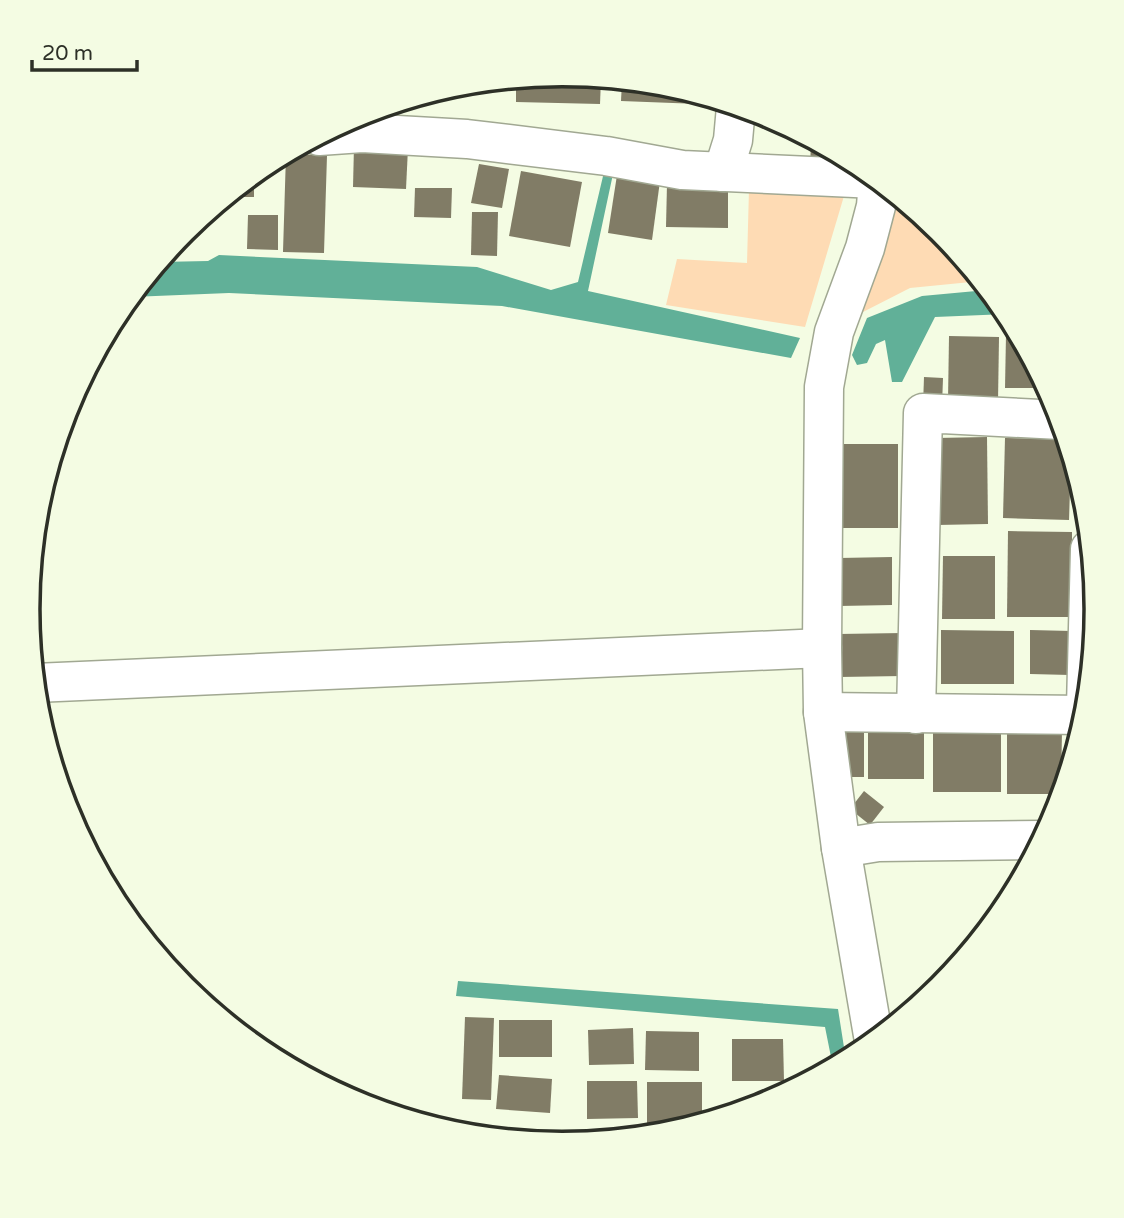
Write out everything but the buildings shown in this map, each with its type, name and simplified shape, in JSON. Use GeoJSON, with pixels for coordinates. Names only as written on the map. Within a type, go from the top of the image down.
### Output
{"type":"FeatureCollection","features":[{"type":"Feature","properties":{"kind":"street"},"geometry":{"type":"LineString","coordinates":[[723,173],[733,140],[735,117]]}},
{"type":"Feature","properties":{"kind":"street"},"geometry":{"type":"LineString","coordinates":[[346,134],[467,139],[606,156],[682,170],[858,179]]}},
{"type":"Feature","properties":{"kind":"street"},"geometry":{"type":"LineString","coordinates":[[871,1029],[841,848],[824,712],[821,648],[824,387],[834,332],[865,247],[876,206],[877,193]]}},
{"type":"Feature","properties":{"kind":"street"},"geometry":{"type":"LineString","coordinates":[[916,714],[923,413],[1048,419]]}},
{"type":"Feature","properties":{"kind":"street"},"geometry":{"type":"LineString","coordinates":[[46,683],[821,648]]}},
{"type":"Feature","properties":{"kind":"street"},"geometry":{"type":"LineString","coordinates":[[824,712],[1073,715]]}},
{"type":"Feature","properties":{"kind":"street"},"geometry":{"type":"LineString","coordinates":[[841,848],[878,842],[1030,840]]}},
{"type":"Feature","properties":{"kind":"shaded area"},"geometry":{"type":"Polygon","coordinates":[[[749,189],[844,196],[805,327],[666,305],[677,259],[747,263],[749,189]]]}},
{"type":"Feature","properties":{"kind":"shaded area"},"geometry":{"type":"Polygon","coordinates":[[[896,208],[931,240],[969,282],[910,288],[861,313],[896,208]]]}},
{"type":"Feature","properties":{"kind":"water"},"geometry":{"type":"Polygon","coordinates":[[[604,172],[613,174],[588,291],[800,338],[791,358],[502,306],[229,293],[144,296],[173,262],[208,261],[219,255],[477,267],[551,290],[578,282],[604,172]]]}},
{"type":"Feature","properties":{"kind":"water"},"geometry":{"type":"Polygon","coordinates":[[[976,291],[993,315],[935,317],[902,382],[892,382],[885,340],[876,344],[867,363],[857,365],[852,355],[867,318],[922,296],[976,291]]]}},
{"type":"Feature","properties":{"kind":"water"},"geometry":{"type":"Polygon","coordinates":[[[458,981],[838,1009],[844,1048],[831,1056],[825,1027],[456,996],[458,981]]]}}]}
